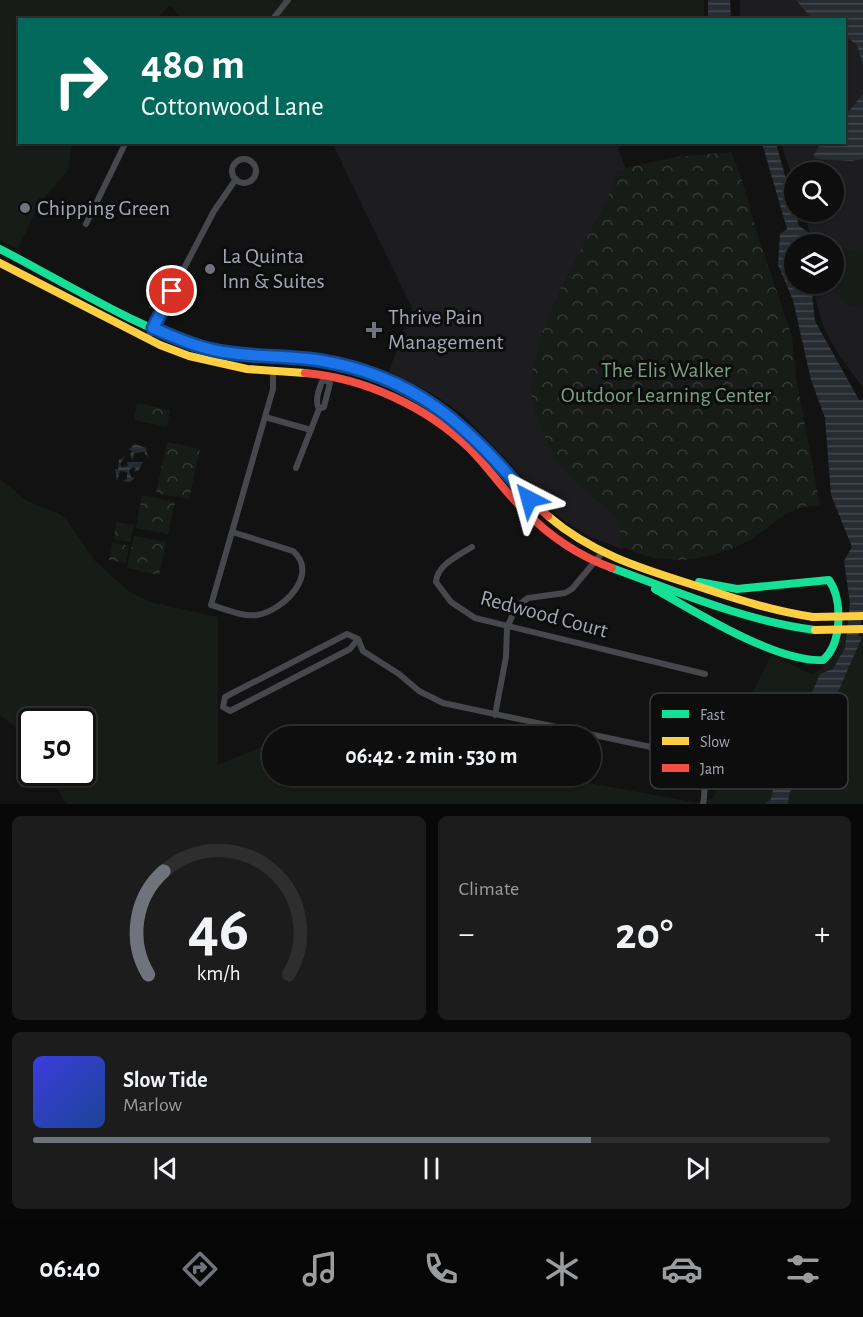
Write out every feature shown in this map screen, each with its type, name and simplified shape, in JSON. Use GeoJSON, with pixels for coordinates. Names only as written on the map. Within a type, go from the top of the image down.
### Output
{"type":"FeatureCollection","features":[{"type":"Feature","properties":{"kind":"main road"},"geometry":{"type":"LineString","coordinates":[[0,249],[153,328],[212,350],[259,357],[317,360],[380,378],[431,401],[497,459],[543,512],[602,553],[620,562],[774,611],[813,617],[863,616]]}},
{"type":"Feature","properties":{"kind":"main road"},"geometry":{"type":"LineString","coordinates":[[0,263],[147,339],[181,354],[215,363],[325,377],[376,389],[416,408],[453,433],[471,450],[524,511],[568,546],[596,562],[760,620],[815,630],[863,629]]}},
{"type":"Feature","properties":{"kind":"main road"},"geometry":{"type":"LineString","coordinates":[[376,389],[380,378]]}},
{"type":"Feature","properties":{"kind":"main road"},"geometry":{"type":"LineString","coordinates":[[639,579],[732,629],[808,662],[819,662],[833,650],[836,636],[835,589],[829,580],[737,589],[675,578]]}},
{"type":"Feature","properties":{"kind":"street"},"geometry":{"type":"LineString","coordinates":[[274,18],[288,0]]}},
{"type":"Feature","properties":{"kind":"street"},"geometry":{"type":"LineString","coordinates":[[86,224],[125,144]]}},
{"type":"Feature","properties":{"kind":"street"},"geometry":{"type":"LineString","coordinates":[[147,339],[218,204],[236,179]]}},
{"type":"Feature","properties":{"kind":"street"},"geometry":{"type":"LineString","coordinates":[[232,532],[294,551],[300,557],[302,565],[296,588],[286,603],[265,613],[251,615],[211,605],[273,388],[273,370]]}},
{"type":"Feature","properties":{"kind":"street"},"geometry":{"type":"LineString","coordinates":[[296,468],[319,409],[316,405],[321,382],[325,377]]}},
{"type":"Feature","properties":{"kind":"street"},"geometry":{"type":"LineString","coordinates":[[265,417],[311,430]]}},
{"type":"Feature","properties":{"kind":"street","name":"Redwood Court"},"geometry":{"type":"LineString","coordinates":[[472,548],[443,568],[437,575],[436,582],[451,602],[475,618],[507,628],[705,674]]}},
{"type":"Feature","properties":{"kind":"street"},"geometry":{"type":"LineString","coordinates":[[495,715],[506,657],[507,628],[516,607],[528,598],[565,593],[572,589],[602,553]]}},
{"type":"Feature","properties":{"kind":"street"},"geometry":{"type":"LineString","coordinates":[[358,639],[350,649],[230,711],[223,707],[225,697],[347,634],[358,639],[363,651],[399,674],[419,691],[443,703],[650,747]]}},
{"type":"Feature","properties":{"kind":"street"},"geometry":{"type":"LineString","coordinates":[[704,804],[706,789]]}},
{"type":"Feature","properties":{"kind":"shaded area"},"geometry":{"type":"Polygon","coordinates":[[[708,0],[730,0],[731,18],[708,18],[708,0]]]}},
{"type":"Feature","properties":{"kind":"shaded area"},"geometry":{"type":"Polygon","coordinates":[[[740,0],[863,0],[863,388],[836,351],[823,326],[815,297],[815,294],[844,294],[844,234],[811,234],[806,222],[844,222],[844,162],[787,162],[781,144],[846,144],[846,18],[740,18],[740,0]]]}},
{"type":"Feature","properties":{"kind":"shaded area"},"geometry":{"type":"Polygon","coordinates":[[[796,0],[863,0],[863,65],[857,45],[846,37],[846,18],[811,18],[796,0]]]}},
{"type":"Feature","properties":{"kind":"shaded area"},"geometry":{"type":"Polygon","coordinates":[[[863,94],[863,159],[851,161],[817,159],[813,156],[820,144],[846,144],[846,115],[863,94]]]}},
{"type":"Feature","properties":{"kind":"shaded area"},"geometry":{"type":"Polygon","coordinates":[[[332,144],[616,144],[626,169],[637,522],[622,549],[591,537],[563,520],[540,500],[509,462],[463,415],[436,396],[389,371],[412,308],[332,144]]]}},
{"type":"Feature","properties":{"kind":"shaded area"},"geometry":{"type":"Polygon","coordinates":[[[762,144],[776,144],[784,172],[784,219],[762,144]]]}},
{"type":"Feature","properties":{"kind":"shaded area"},"geometry":{"type":"Polygon","coordinates":[[[785,222],[798,222],[799,226],[808,232],[808,234],[784,234],[784,279],[778,265],[780,234],[787,229],[785,222]]]}},
{"type":"Feature","properties":{"kind":"shaded area"},"geometry":{"type":"Polygon","coordinates":[[[790,294],[812,294],[815,321],[859,400],[863,400],[863,616],[858,636],[862,637],[837,693],[812,693],[820,674],[833,669],[845,648],[850,603],[844,561],[852,547],[831,495],[825,418],[811,380],[790,294]]]}},
{"type":"Feature","properties":{"kind":"shaded area"},"geometry":{"type":"Polygon","coordinates":[[[135,444],[146,448],[148,458],[144,452],[134,453],[133,460],[130,456],[132,450],[128,450],[135,444]]]}},
{"type":"Feature","properties":{"kind":"shaded area"},"geometry":{"type":"Polygon","coordinates":[[[125,456],[120,464],[122,467],[128,466],[127,462],[143,462],[138,471],[134,471],[136,468],[133,467],[129,470],[131,477],[135,478],[130,482],[122,481],[127,479],[127,472],[120,471],[117,481],[115,469],[118,470],[119,460],[125,456]]]}},
{"type":"Feature","properties":{"kind":"shaded area"},"geometry":{"type":"Polygon","coordinates":[[[772,789],[791,789],[788,804],[765,804],[771,799],[772,789]]]}},
{"type":"Feature","properties":{"kind":"green space"},"geometry":{"type":"Polygon","coordinates":[[[0,0],[704,0],[704,18],[182,18],[170,6],[157,18],[18,18],[18,144],[71,144],[69,169],[39,204],[18,249],[0,240],[0,0]]]}},
{"type":"Feature","properties":{"kind":"green space","name":"The Elis Walker Outdoor Learning Center"},"geometry":{"type":"Polygon","coordinates":[[[731,152],[792,337],[796,377],[820,506],[799,508],[783,516],[751,539],[720,553],[685,559],[651,557],[619,544],[621,523],[565,472],[555,457],[540,427],[533,404],[531,384],[534,361],[560,290],[607,200],[617,170],[675,157],[731,152]]]}},
{"type":"Feature","properties":{"kind":"green space"},"geometry":{"type":"Polygon","coordinates":[[[844,249],[863,253],[863,309],[845,303],[837,294],[844,294],[844,249]]]}},
{"type":"Feature","properties":{"kind":"green space"},"geometry":{"type":"Polygon","coordinates":[[[137,403],[170,410],[167,427],[134,420],[137,403]]]}},
{"type":"Feature","properties":{"kind":"green space"},"geometry":{"type":"Polygon","coordinates":[[[167,442],[200,449],[189,499],[156,493],[167,442]]]}},
{"type":"Feature","properties":{"kind":"green space"},"geometry":{"type":"Polygon","coordinates":[[[0,479],[27,501],[58,513],[67,520],[95,561],[131,593],[150,602],[218,617],[218,765],[262,747],[262,786],[601,785],[698,803],[713,798],[716,789],[848,789],[848,693],[753,693],[771,655],[813,675],[836,655],[842,635],[863,633],[863,804],[66,804],[56,786],[96,786],[96,708],[18,708],[18,730],[0,715],[0,479]]]}},
{"type":"Feature","properties":{"kind":"green space"},"geometry":{"type":"Polygon","coordinates":[[[142,495],[175,502],[168,534],[136,528],[142,495]]]}},
{"type":"Feature","properties":{"kind":"green space"},"geometry":{"type":"Polygon","coordinates":[[[117,522],[134,525],[130,542],[113,539],[117,522]]]}},
{"type":"Feature","properties":{"kind":"green space"},"geometry":{"type":"Polygon","coordinates":[[[134,536],[166,542],[159,575],[127,568],[134,536]]]}},
{"type":"Feature","properties":{"kind":"green space"},"geometry":{"type":"Polygon","coordinates":[[[112,542],[129,546],[126,563],[109,560],[112,542]]]}},
{"type":"Feature","properties":{"kind":"traffic: fast"},"geometry":{"type":"LineString","coordinates":[[0,249],[127,317],[180,340],[223,353],[303,359],[335,364]]}},
{"type":"Feature","properties":{"kind":"traffic: fast"},"geometry":{"type":"LineString","coordinates":[[612,568],[737,613],[815,630]]}},
{"type":"Feature","properties":{"kind":"traffic: fast"},"geometry":{"type":"LineString","coordinates":[[655,589],[737,634],[783,653],[805,659],[823,660],[834,644],[838,610],[837,599],[829,580],[737,589],[699,582]]}},
{"type":"Feature","properties":{"kind":"traffic: slow"},"geometry":{"type":"LineString","coordinates":[[0,263],[160,345],[189,356],[247,369],[305,373]]}},
{"type":"Feature","properties":{"kind":"traffic: slow"},"geometry":{"type":"LineString","coordinates":[[548,516],[582,541],[619,559],[755,604],[813,617]]}},
{"type":"Feature","properties":{"kind":"traffic: slow"},"geometry":{"type":"LineString","coordinates":[[813,617],[863,616]]}},
{"type":"Feature","properties":{"kind":"traffic: slow"},"geometry":{"type":"LineString","coordinates":[[815,630],[863,629]]}},
{"type":"Feature","properties":{"kind":"traffic: jam"},"geometry":{"type":"LineString","coordinates":[[335,364],[391,382],[427,399],[443,410],[473,435],[518,487],[548,516]]}},
{"type":"Feature","properties":{"kind":"traffic: jam"},"geometry":{"type":"LineString","coordinates":[[305,373],[350,381],[372,388],[434,420],[469,448],[517,503],[543,528],[576,551],[612,568]]}},
{"type":"Feature","properties":{"kind":"place","name":"Chipping Green"},"geometry":{"type":"Point","coordinates":[25,208]}},
{"type":"Feature","properties":{"kind":"place","name":"La Quinta Inn & Suites"},"geometry":{"type":"Point","coordinates":[210,269]}},
{"type":"Feature","properties":{"kind":"place","name":"Thrive Pain Management"},"geometry":{"type":"Point","coordinates":[374,330]}},
{"type":"Feature","properties":{"kind":"route"},"geometry":{"type":"LineString","coordinates":[[172,291],[153,328],[180,340],[212,350],[259,357],[317,360],[345,366],[376,376],[407,390],[431,401],[475,436],[529,499]]}}]}
